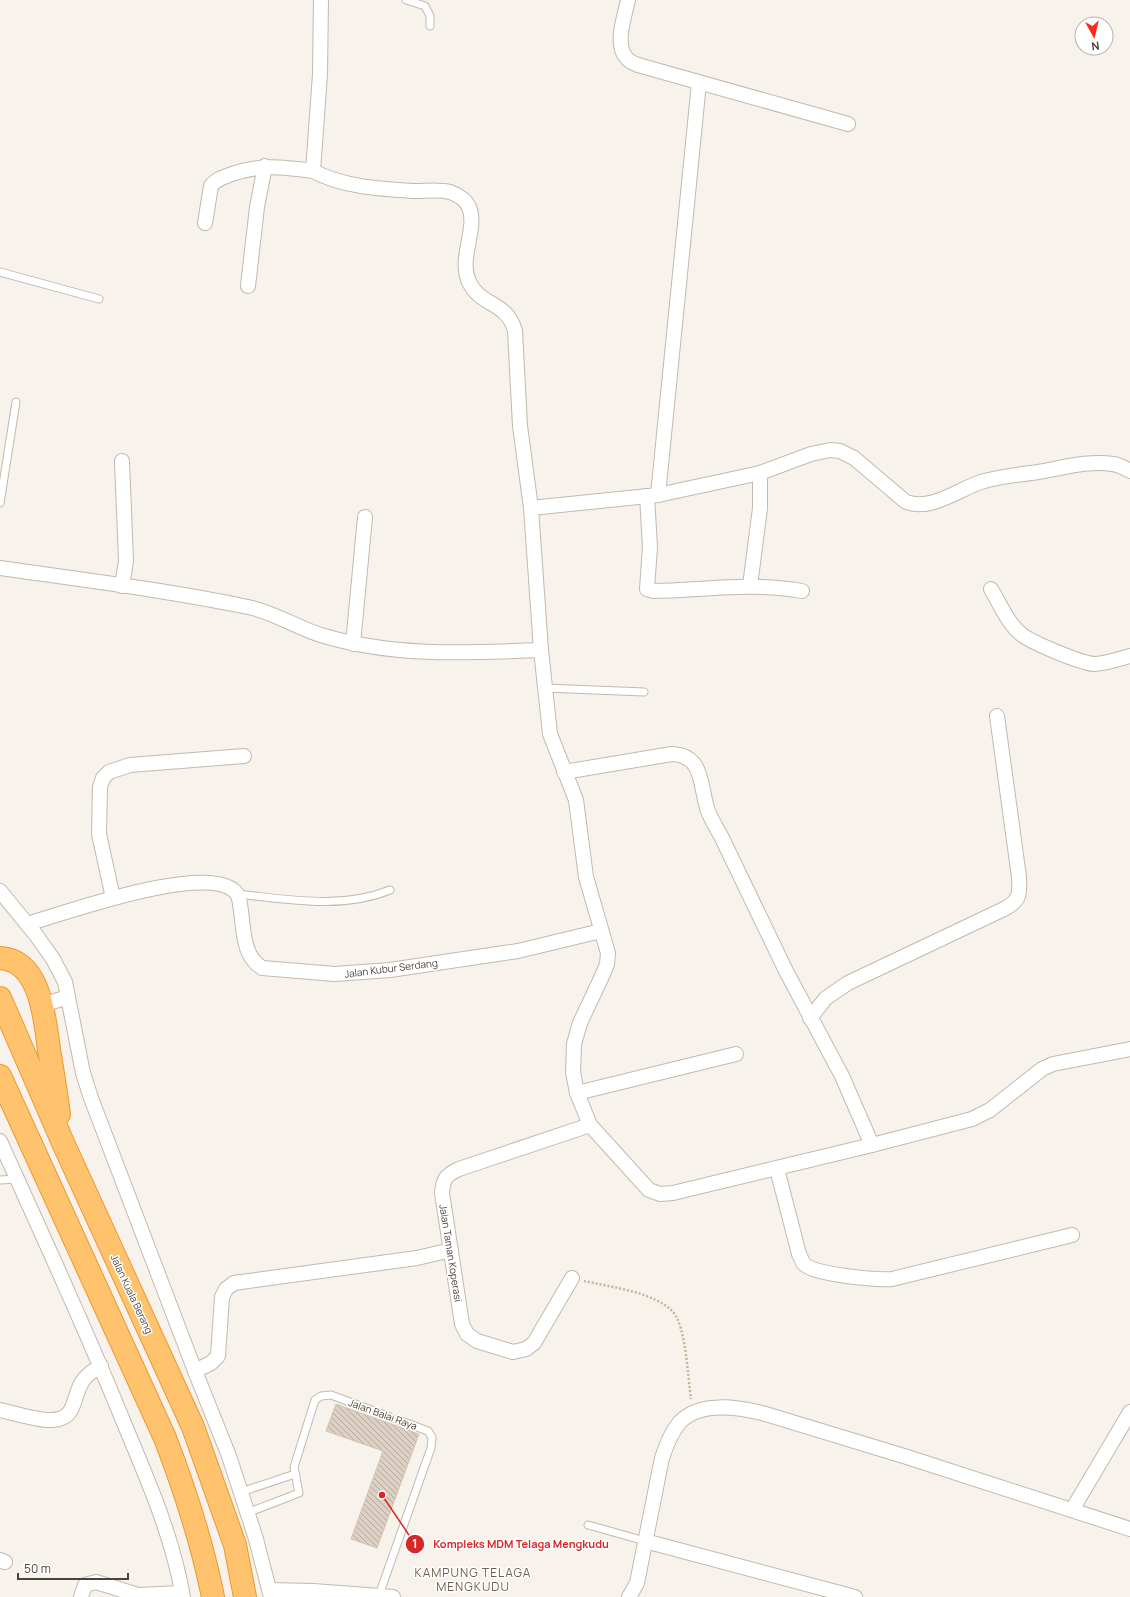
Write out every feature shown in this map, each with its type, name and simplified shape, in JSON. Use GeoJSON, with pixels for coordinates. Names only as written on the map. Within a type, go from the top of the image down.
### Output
{"type":"FeatureCollection","features":[{"type":"Feature","properties":{"kind":"highway"},"geometry":{"type":"LineString","coordinates":[[0,958],[16,962],[25,969],[35,984],[42,1005],[64,1145]]}},
{"type":"Feature","properties":{"kind":"highway","name":"Jalan Kuala Berang"},"geometry":{"type":"LineString","coordinates":[[0,998],[64,1145],[193,1427],[235,1545],[246,1597]]}},
{"type":"Feature","properties":{"kind":"highway"},"geometry":{"type":"LineString","coordinates":[[0,1076],[165,1438],[181,1478],[205,1555],[213,1597]]}},
{"type":"Feature","properties":{"kind":"street"},"geometry":{"type":"LineString","coordinates":[[313,171],[320,74],[321,0]]}},
{"type":"Feature","properties":{"kind":"street"},"geometry":{"type":"LineString","coordinates":[[628,0],[620,43],[624,56],[638,65],[848,124]]}},
{"type":"Feature","properties":{"kind":"street"},"geometry":{"type":"LineString","coordinates":[[699,83],[653,495],[647,589],[662,591],[750,586],[784,587],[802,591]]}},
{"type":"Feature","properties":{"kind":"street"},"geometry":{"type":"LineString","coordinates":[[248,286],[257,207],[265,166]]}},
{"type":"Feature","properties":{"kind":"street"},"geometry":{"type":"LineString","coordinates":[[206,223],[210,192],[214,182],[250,168],[265,166],[313,171],[327,178],[347,184],[394,190],[450,192],[466,200],[470,207],[471,217],[465,262],[468,281],[474,292],[506,313],[512,321],[515,332],[520,426],[531,508],[540,650],[550,734],[576,800],[582,858],[608,953],[607,964],[585,1008],[574,1044],[573,1072],[577,1094],[590,1125],[649,1190],[660,1194],[673,1193],[777,1169],[972,1119],[990,1110],[1042,1069],[1053,1064],[1130,1049]]}},
{"type":"Feature","properties":{"kind":"street"},"geometry":{"type":"LineString","coordinates":[[531,508],[653,495],[760,473],[811,454],[830,450],[840,451],[854,458],[906,502],[917,505],[928,504],[965,488],[995,479],[1061,468],[1088,464],[1113,464],[1130,471]]}},
{"type":"Feature","properties":{"kind":"street"},"geometry":{"type":"LineString","coordinates":[[122,462],[126,560],[122,586]]}},
{"type":"Feature","properties":{"kind":"street"},"geometry":{"type":"LineString","coordinates":[[750,586],[760,508],[760,473]]}},
{"type":"Feature","properties":{"kind":"street"},"geometry":{"type":"LineString","coordinates":[[354,644],[365,517]]}},
{"type":"Feature","properties":{"kind":"street"},"geometry":{"type":"LineString","coordinates":[[0,568],[250,607],[314,633],[354,644],[422,652],[457,654],[540,650]]}},
{"type":"Feature","properties":{"kind":"street"},"geometry":{"type":"LineString","coordinates":[[991,589],[1013,626],[1026,638],[1080,661],[1092,664],[1103,663],[1130,656]]}},
{"type":"Feature","properties":{"kind":"street"},"geometry":{"type":"LineString","coordinates":[[810,1018],[826,998],[848,983],[1004,909],[1012,905],[1018,899],[1020,891],[1019,877],[997,716]]}},
{"type":"Feature","properties":{"kind":"street"},"geometry":{"type":"LineString","coordinates":[[564,772],[672,754],[682,754],[689,758],[700,777],[707,809],[712,821],[721,836],[810,1018],[842,1076],[872,1145]]}},
{"type":"Feature","properties":{"kind":"street"},"geometry":{"type":"LineString","coordinates":[[113,898],[99,834],[100,787],[103,778],[109,772],[130,765],[244,756]]}},
{"type":"Feature","properties":{"kind":"street"},"geometry":{"type":"LineString","coordinates":[[27,924],[113,898],[193,882],[212,881],[227,885],[236,894]]}},
{"type":"Feature","properties":{"kind":"street"},"geometry":{"type":"LineString","coordinates":[[0,891],[53,959],[65,982],[83,1073],[91,1098],[229,1456],[271,1594],[379,1595],[393,1597]]}},
{"type":"Feature","properties":{"kind":"street","name":"Jalan Kubur Serdang"},"geometry":{"type":"LineString","coordinates":[[236,894],[240,903],[247,952],[255,963],[262,968],[280,971],[334,974],[390,970],[518,951],[601,930]]}},
{"type":"Feature","properties":{"kind":"street"},"geometry":{"type":"LineString","coordinates":[[42,1005],[68,997]]}},
{"type":"Feature","properties":{"kind":"street"},"geometry":{"type":"LineString","coordinates":[[577,1094],[736,1054]]}},
{"type":"Feature","properties":{"kind":"street","name":"Jalan Taman Koperasi"},"geometry":{"type":"LineString","coordinates":[[572,1278],[534,1343],[526,1349],[513,1352],[477,1341],[467,1334],[462,1324],[442,1193],[443,1180],[448,1174],[590,1125]]}},
{"type":"Feature","properties":{"kind":"street"},"geometry":{"type":"LineString","coordinates":[[0,1142],[101,1366],[166,1527],[182,1595],[138,1595],[96,1582],[85,1585],[81,1597]]}},
{"type":"Feature","properties":{"kind":"street"},"geometry":{"type":"LineString","coordinates":[[777,1169],[799,1254],[803,1262],[810,1268],[823,1272],[875,1280],[892,1279],[1072,1235]]}},
{"type":"Feature","properties":{"kind":"street"},"geometry":{"type":"LineString","coordinates":[[195,1371],[211,1364],[218,1356],[222,1297],[226,1289],[234,1283],[417,1258],[451,1250]]}},
{"type":"Feature","properties":{"kind":"street"},"geometry":{"type":"LineString","coordinates":[[0,1410],[51,1420],[65,1418],[72,1411],[77,1390],[83,1380],[101,1366]]}},
{"type":"Feature","properties":{"kind":"street"},"geometry":{"type":"LineString","coordinates":[[629,1597],[637,1584],[662,1458],[668,1440],[680,1422],[692,1412],[712,1408],[729,1408],[762,1413],[907,1457],[1130,1529]]}},
{"type":"Feature","properties":{"kind":"street"},"geometry":{"type":"LineString","coordinates":[[1072,1510],[1130,1412]]}},
{"type":"Feature","properties":{"kind":"street"},"geometry":{"type":"LineString","coordinates":[[193,1427],[214,1419]]}},
{"type":"Feature","properties":{"kind":"street"},"geometry":{"type":"LineString","coordinates":[[645,1541],[855,1597]]}},
{"type":"Feature","properties":{"kind":"lane"},"geometry":{"type":"LineString","coordinates":[[406,0],[414,1],[425,6],[430,16],[430,26]]}},
{"type":"Feature","properties":{"kind":"lane"},"geometry":{"type":"LineString","coordinates":[[0,272],[99,298]]}},
{"type":"Feature","properties":{"kind":"lane"},"geometry":{"type":"LineString","coordinates":[[0,503],[16,402]]}},
{"type":"Feature","properties":{"kind":"lane"},"geometry":{"type":"LineString","coordinates":[[545,688],[644,692]]}},
{"type":"Feature","properties":{"kind":"lane"},"geometry":{"type":"LineString","coordinates":[[236,894],[305,900],[348,901],[371,898],[390,890]]}},
{"type":"Feature","properties":{"kind":"lane"},"geometry":{"type":"LineString","coordinates":[[0,1180],[17,1179]]}},
{"type":"Feature","properties":{"kind":"lane","name":"Jalan Balai Raya"},"geometry":{"type":"LineString","coordinates":[[295,1474],[294,1467],[315,1400],[322,1396],[331,1395],[428,1431],[432,1437],[431,1448],[379,1595]]}},
{"type":"Feature","properties":{"kind":"lane"},"geometry":{"type":"LineString","coordinates":[[241,1492],[295,1474],[300,1491],[296,1496],[247,1513]]}},
{"type":"Feature","properties":{"kind":"lane"},"geometry":{"type":"LineString","coordinates":[[588,1525],[645,1541]]}},
{"type":"Feature","properties":{"kind":"path"},"geometry":{"type":"LineString","coordinates":[[572,1278],[637,1293],[659,1302],[674,1312],[682,1330],[692,1412]]}},
{"type":"Feature","properties":{"kind":"building"},"geometry":{"type":"Polygon","coordinates":[[[336,1404],[419,1434],[377,1548],[351,1539],[383,1451],[326,1431],[336,1404]]]}},
{"type":"Feature","properties":{"kind":"place","name":"Kompleks MDM Telaga Mengkudu"},"geometry":{"type":"Point","coordinates":[382,1495]}},
{"type":"Feature","properties":{"kind":"district","name":"KAMPUNG TELAGA MENGKUDU"},"geometry":{"type":"Point","coordinates":[473,1579]}}]}
